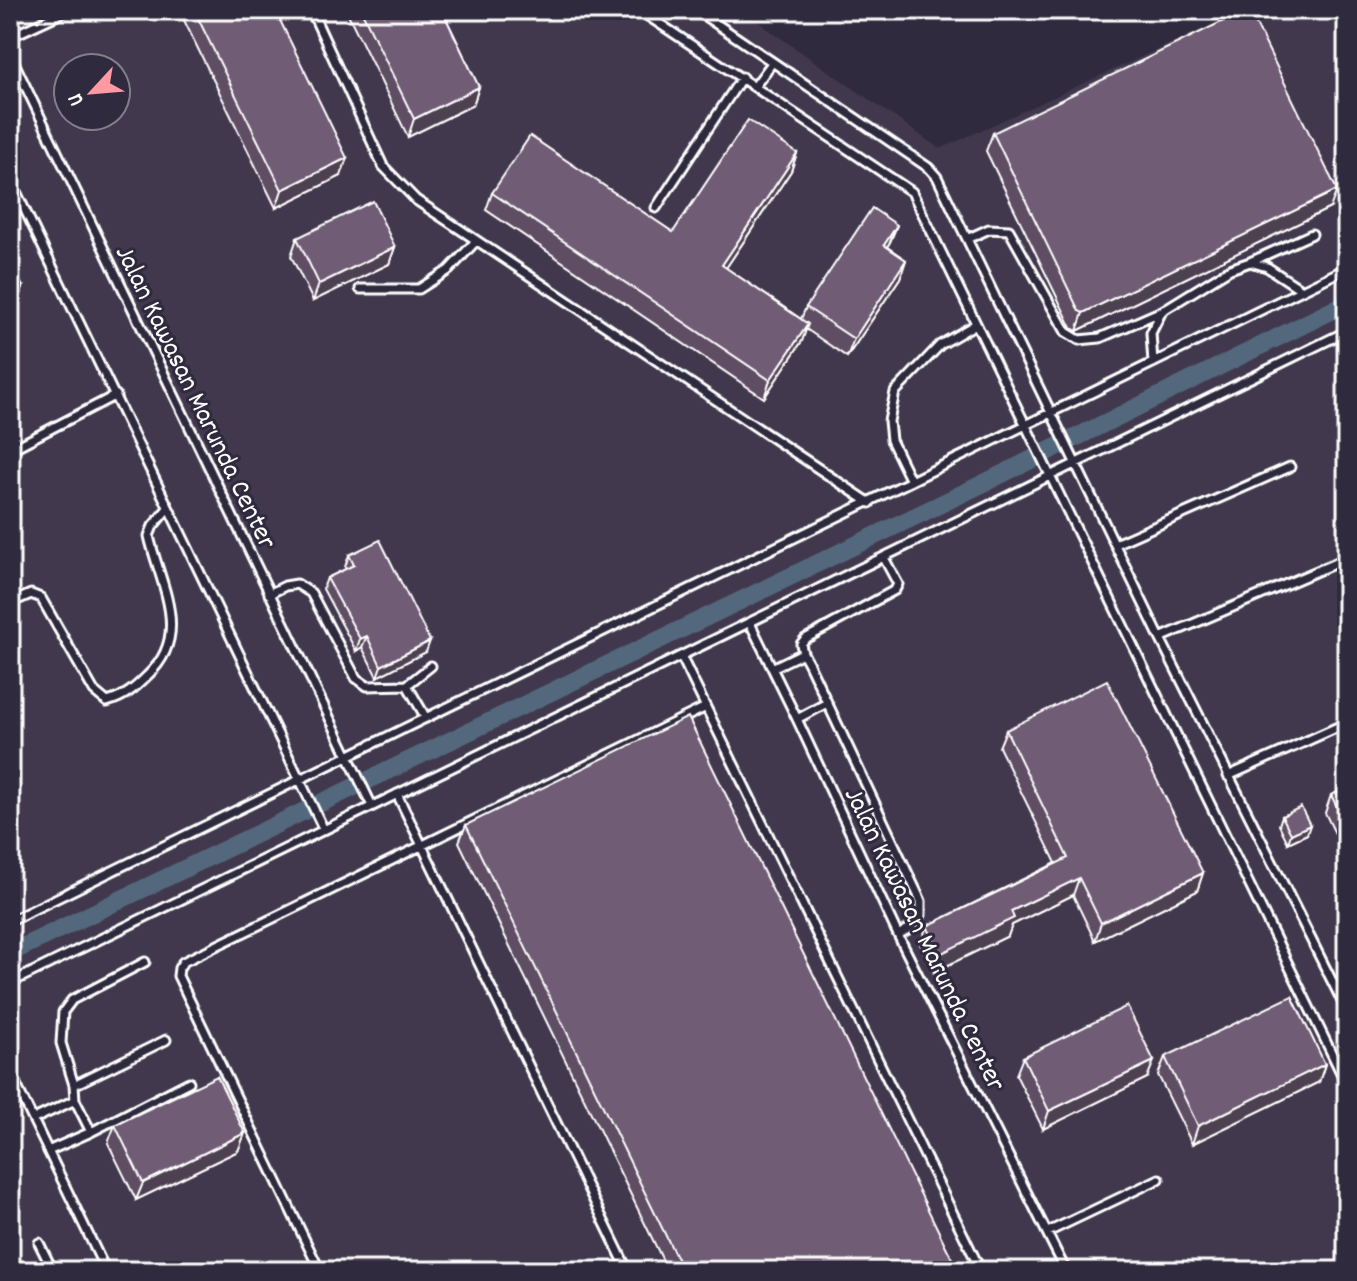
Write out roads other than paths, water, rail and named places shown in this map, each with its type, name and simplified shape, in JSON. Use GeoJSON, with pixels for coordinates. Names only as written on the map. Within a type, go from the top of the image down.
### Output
{"type":"FeatureCollection","features":[{"type":"Feature","properties":{"kind":"lane"},"geometry":{"type":"LineString","coordinates":[[10,37],[68,10]]}},
{"type":"Feature","properties":{"kind":"lane"},"geometry":{"type":"LineString","coordinates":[[311,10],[383,166],[416,200],[870,503]]}},
{"type":"Feature","properties":{"kind":"lane"},"geometry":{"type":"LineString","coordinates":[[639,10],[912,192],[1347,1085]]}},
{"type":"Feature","properties":{"kind":"lane"},"geometry":{"type":"LineString","coordinates":[[696,10],[929,168],[937,177],[1228,776],[1346,1004]]}},
{"type":"Feature","properties":{"kind":"lane","name":"Jalan Kawasan Marunda Center"},"geometry":{"type":"LineString","coordinates":[[10,54],[371,804]]}},
{"type":"Feature","properties":{"kind":"lane"},"geometry":{"type":"LineString","coordinates":[[755,86],[772,63]]}},
{"type":"Feature","properties":{"kind":"lane"},"geometry":{"type":"LineString","coordinates":[[656,208],[742,77]]}},
{"type":"Feature","properties":{"kind":"lane"},"geometry":{"type":"LineString","coordinates":[[10,179],[323,827]]}},
{"type":"Feature","properties":{"kind":"lane"},"geometry":{"type":"LineString","coordinates":[[967,239],[989,229],[1009,230],[1066,332],[1079,340],[1100,338],[1162,311],[1230,269],[1312,234]]}},
{"type":"Feature","properties":{"kind":"lane"},"geometry":{"type":"LineString","coordinates":[[360,289],[419,289],[449,270],[475,242]]}},
{"type":"Feature","properties":{"kind":"lane"},"geometry":{"type":"LineString","coordinates":[[1250,262],[1267,267],[1302,290]]}},
{"type":"Feature","properties":{"kind":"lane"},"geometry":{"type":"LineString","coordinates":[[10,921],[350,759],[426,718],[1025,425],[1053,416],[1347,268]]}},
{"type":"Feature","properties":{"kind":"lane"},"geometry":{"type":"LineString","coordinates":[[1153,363],[1151,333],[1162,311]]}},
{"type":"Feature","properties":{"kind":"lane"},"geometry":{"type":"LineString","coordinates":[[911,481],[891,440],[889,421],[895,392],[940,345],[976,324]]}},
{"type":"Feature","properties":{"kind":"lane"},"geometry":{"type":"LineString","coordinates":[[10,983],[323,827],[397,794],[1344,333],[1347,346]]}},
{"type":"Feature","properties":{"kind":"lane"},"geometry":{"type":"LineString","coordinates":[[10,450],[116,395]]}},
{"type":"Feature","properties":{"kind":"lane"},"geometry":{"type":"LineString","coordinates":[[1115,544],[1290,467]]}},
{"type":"Feature","properties":{"kind":"lane"},"geometry":{"type":"LineString","coordinates":[[10,603],[31,594],[41,598],[94,691],[107,702],[129,693],[162,663],[168,649],[171,629],[166,592],[149,536],[168,508]]}},
{"type":"Feature","properties":{"kind":"lane"},"geometry":{"type":"LineString","coordinates":[[884,558],[898,584],[895,590],[801,644],[921,901],[921,915],[910,928],[898,935]]}},
{"type":"Feature","properties":{"kind":"lane"},"geometry":{"type":"LineString","coordinates":[[1160,638],[1338,562]]}},
{"type":"Feature","properties":{"kind":"lane"},"geometry":{"type":"LineString","coordinates":[[269,594],[297,584],[311,593],[356,678],[367,686],[407,685],[431,666]]}},
{"type":"Feature","properties":{"kind":"lane","name":"Jalan Kawasan Marunda Center"},"geometry":{"type":"LineString","coordinates":[[750,623],[898,935],[1066,1271]]}},
{"type":"Feature","properties":{"kind":"lane"},"geometry":{"type":"LineString","coordinates":[[772,668],[803,653]]}},
{"type":"Feature","properties":{"kind":"lane"},"geometry":{"type":"LineString","coordinates":[[681,656],[981,1271]]}},
{"type":"Feature","properties":{"kind":"lane"},"geometry":{"type":"LineString","coordinates":[[407,685],[426,718]]}},
{"type":"Feature","properties":{"kind":"lane"},"geometry":{"type":"LineString","coordinates":[[797,719],[827,703]]}},
{"type":"Feature","properties":{"kind":"lane"},"geometry":{"type":"LineString","coordinates":[[320,1271],[178,976],[183,962],[706,707]]}},
{"type":"Feature","properties":{"kind":"lane"},"geometry":{"type":"LineString","coordinates":[[1228,776],[1347,723]]}},
{"type":"Feature","properties":{"kind":"lane"},"geometry":{"type":"LineString","coordinates":[[397,794],[628,1271]]}},
{"type":"Feature","properties":{"kind":"lane"},"geometry":{"type":"LineString","coordinates":[[91,1132],[75,1100],[74,1085],[61,1043],[63,1012],[72,1000],[145,962]]}},
{"type":"Feature","properties":{"kind":"lane"},"geometry":{"type":"LineString","coordinates":[[74,1085],[166,1040]]}},
{"type":"Feature","properties":{"kind":"lane"},"geometry":{"type":"LineString","coordinates":[[10,1072],[106,1271]]}},
{"type":"Feature","properties":{"kind":"lane"},"geometry":{"type":"LineString","coordinates":[[48,1151],[189,1082]]}},
{"type":"Feature","properties":{"kind":"lane"},"geometry":{"type":"LineString","coordinates":[[34,1119],[75,1100]]}},
{"type":"Feature","properties":{"kind":"lane"},"geometry":{"type":"LineString","coordinates":[[1048,1232],[1159,1179]]}},
{"type":"Feature","properties":{"kind":"lane"},"geometry":{"type":"LineString","coordinates":[[39,1243],[53,1271]]}},
{"type":"Feature","properties":{"kind":"waterway"},"geometry":{"type":"LineString","coordinates":[[10,953],[978,486],[1347,303]]}}]}
